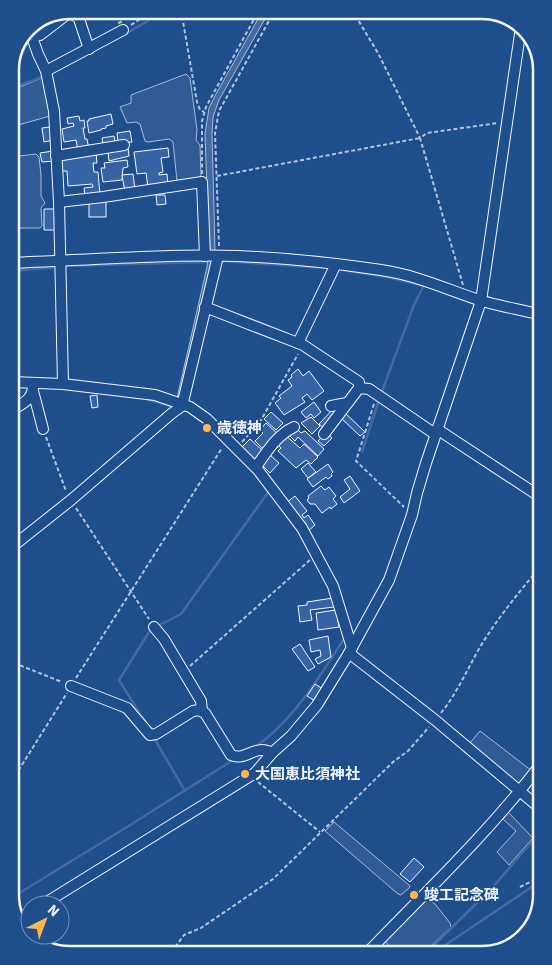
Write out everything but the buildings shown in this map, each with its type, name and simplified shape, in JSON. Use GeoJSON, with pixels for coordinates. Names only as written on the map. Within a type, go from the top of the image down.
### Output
{"type":"FeatureCollection","features":[{"type":"Feature","properties":{"kind":"street"},"geometry":{"type":"LineString","coordinates":[[78,19],[89,49]]}},
{"type":"Feature","properties":{"kind":"street"},"geometry":{"type":"LineString","coordinates":[[35,34],[40,34],[58,21]]}},
{"type":"Feature","properties":{"kind":"street"},"geometry":{"type":"LineString","coordinates":[[46,70],[123,30]]}},
{"type":"Feature","properties":{"kind":"street"},"geometry":{"type":"LineString","coordinates":[[58,895],[251,777],[272,753],[291,736],[316,705],[350,651],[389,580],[412,515],[419,484],[436,431],[481,301],[520,36]]}},
{"type":"Feature","properties":{"kind":"street"},"geometry":{"type":"LineString","coordinates":[[30,38],[46,70],[54,111],[59,202],[63,384]]}},
{"type":"Feature","properties":{"kind":"street"},"geometry":{"type":"LineString","coordinates":[[56,156],[124,146]]}},
{"type":"Feature","properties":{"kind":"street"},"geometry":{"type":"LineString","coordinates":[[19,542],[69,498],[182,406],[205,307],[211,256],[202,182],[59,202]]}},
{"type":"Feature","properties":{"kind":"street"},"geometry":{"type":"LineString","coordinates":[[19,262],[211,256],[267,258],[336,264],[405,275],[481,301],[533,313]]}},
{"type":"Feature","properties":{"kind":"street"},"geometry":{"type":"LineString","coordinates":[[301,344],[336,264]]}},
{"type":"Feature","properties":{"kind":"street"},"geometry":{"type":"LineString","coordinates":[[205,307],[301,344],[358,382],[359,388],[324,434]]}},
{"type":"Feature","properties":{"kind":"street"},"geometry":{"type":"LineString","coordinates":[[19,383],[33,386],[63,384],[155,396],[202,416],[256,467],[302,528],[333,586],[350,651],[533,802]]}},
{"type":"Feature","properties":{"kind":"street"},"geometry":{"type":"LineString","coordinates":[[19,405],[29,399],[33,386]]}},
{"type":"Feature","properties":{"kind":"street"},"geometry":{"type":"LineString","coordinates":[[33,386],[44,429]]}},
{"type":"Feature","properties":{"kind":"street"},"geometry":{"type":"LineString","coordinates":[[359,388],[365,388],[377,395],[533,492]]}},
{"type":"Feature","properties":{"kind":"street"},"geometry":{"type":"LineString","coordinates":[[331,406],[347,403]]}},
{"type":"Feature","properties":{"kind":"street"},"geometry":{"type":"LineString","coordinates":[[256,467],[279,437],[294,427]]}},
{"type":"Feature","properties":{"kind":"street"},"geometry":{"type":"LineString","coordinates":[[154,627],[164,639],[183,670],[201,701],[202,711],[231,755],[240,757],[260,749],[266,749],[272,753]]}},
{"type":"Feature","properties":{"kind":"street"},"geometry":{"type":"LineString","coordinates":[[71,686],[127,708],[150,735],[156,734],[193,711],[202,711]]}},
{"type":"Feature","properties":{"kind":"street"},"geometry":{"type":"LineString","coordinates":[[374,946],[470,848],[533,775]]}},
{"type":"Feature","properties":{"kind":"path"},"geometry":{"type":"LineString","coordinates":[[123,30],[143,19]]}},
{"type":"Feature","properties":{"kind":"path"},"geometry":{"type":"LineString","coordinates":[[183,19],[197,102],[200,110],[204,112]]}},
{"type":"Feature","properties":{"kind":"path"},"geometry":{"type":"LineString","coordinates":[[202,182],[202,122],[204,112],[253,19]]}},
{"type":"Feature","properties":{"kind":"path"},"geometry":{"type":"LineString","coordinates":[[211,256],[219,229],[215,133],[219,111],[270,19]]}},
{"type":"Feature","properties":{"kind":"path"},"geometry":{"type":"LineString","coordinates":[[358,19],[378,52],[420,138],[464,287],[464,295]]}},
{"type":"Feature","properties":{"kind":"path"},"geometry":{"type":"LineString","coordinates":[[217,176],[420,138],[427,133],[507,122]]}},
{"type":"Feature","properties":{"kind":"path"},"geometry":{"type":"LineString","coordinates":[[237,447],[260,422],[301,344]]}},
{"type":"Feature","properties":{"kind":"path"},"geometry":{"type":"LineString","coordinates":[[377,395],[356,461],[412,515]]}},
{"type":"Feature","properties":{"kind":"path"},"geometry":{"type":"LineString","coordinates":[[44,429],[69,498],[154,627]]}},
{"type":"Feature","properties":{"kind":"path"},"geometry":{"type":"LineString","coordinates":[[19,770],[228,439]]}},
{"type":"Feature","properties":{"kind":"path"},"geometry":{"type":"LineString","coordinates":[[183,670],[194,664],[317,554]]}},
{"type":"Feature","properties":{"kind":"path"},"geometry":{"type":"LineString","coordinates":[[176,946],[184,935],[201,928],[273,879],[393,762],[408,750],[435,720],[457,691],[478,651],[495,625],[533,576]]}},
{"type":"Feature","properties":{"kind":"path"},"geometry":{"type":"LineString","coordinates":[[19,665],[71,686]]}},
{"type":"Feature","properties":{"kind":"path"},"geometry":{"type":"LineString","coordinates":[[251,777],[320,832]]}},
{"type":"Feature","properties":{"kind":"path"},"geometry":{"type":"LineString","coordinates":[[520,887],[533,880]]}},
{"type":"Feature","properties":{"kind":"shaded area"},"geometry":{"type":"Polygon","coordinates":[[[258,19],[265,19],[219,100],[213,117],[214,261],[181,399],[177,398],[207,267],[209,246],[205,134],[209,108],[258,19]]]}},
{"type":"Feature","properties":{"kind":"shaded area"},"geometry":{"type":"Polygon","coordinates":[[[186,74],[190,78],[197,130],[196,140],[200,145],[201,176],[200,178],[177,181],[173,142],[169,139],[145,141],[140,124],[136,122],[127,123],[120,107],[131,103],[131,95],[186,74]]]}},
{"type":"Feature","properties":{"kind":"shaded area"},"geometry":{"type":"Polygon","coordinates":[[[44,77],[46,79],[50,116],[19,125],[19,87],[44,77]]]}},
{"type":"Feature","properties":{"kind":"shaded area"},"geometry":{"type":"Polygon","coordinates":[[[36,154],[39,157],[41,196],[45,203],[41,208],[42,226],[40,228],[19,228],[19,156],[36,154]]]}},
{"type":"Feature","properties":{"kind":"shaded area"},"geometry":{"type":"Polygon","coordinates":[[[480,731],[532,771],[520,786],[469,744],[480,731]]]}},
{"type":"Feature","properties":{"kind":"shaded area"},"geometry":{"type":"Polygon","coordinates":[[[508,812],[533,838],[509,865],[497,852],[516,831],[503,819],[508,812]]]}},
{"type":"Feature","properties":{"kind":"shaded area"},"geometry":{"type":"Polygon","coordinates":[[[334,822],[410,886],[409,888],[401,895],[398,894],[325,831],[334,822]]]}},
{"type":"Feature","properties":{"kind":"shaded area"},"geometry":{"type":"Polygon","coordinates":[[[426,898],[435,904],[451,927],[431,946],[389,946],[385,941],[426,898]]]}},
{"type":"Feature","properties":{"kind":"waterway"},"geometry":{"type":"LineString","coordinates":[[125,34],[150,19]]}},
{"type":"Feature","properties":{"kind":"waterway"},"geometry":{"type":"LineString","coordinates":[[21,56],[29,40]]}},
{"type":"Feature","properties":{"kind":"waterway"},"geometry":{"type":"LineString","coordinates":[[19,86],[44,76]]}},
{"type":"Feature","properties":{"kind":"waterway"},"geometry":{"type":"LineString","coordinates":[[221,261],[329,268]]}},
{"type":"Feature","properties":{"kind":"waterway"},"geometry":{"type":"LineString","coordinates":[[65,266],[205,262]]}},
{"type":"Feature","properties":{"kind":"waterway"},"geometry":{"type":"LineString","coordinates":[[19,270],[57,267]]}},
{"type":"Feature","properties":{"kind":"waterway"},"geometry":{"type":"LineString","coordinates":[[343,270],[421,285]]}},
{"type":"Feature","properties":{"kind":"waterway"},"geometry":{"type":"LineString","coordinates":[[381,394],[414,305],[423,287]]}},
{"type":"Feature","properties":{"kind":"waterway"},"geometry":{"type":"LineString","coordinates":[[146,399],[174,407]]}},
{"type":"Feature","properties":{"kind":"waterway"},"geometry":{"type":"LineString","coordinates":[[362,452],[379,400]]}},
{"type":"Feature","properties":{"kind":"waterway"},"geometry":{"type":"LineString","coordinates":[[156,627],[181,614],[269,491]]}},
{"type":"Feature","properties":{"kind":"waterway"},"geometry":{"type":"LineString","coordinates":[[145,722],[119,680],[151,629]]}},
{"type":"Feature","properties":{"kind":"waterway"},"geometry":{"type":"LineString","coordinates":[[253,748],[280,726],[304,698],[345,637]]}},
{"type":"Feature","properties":{"kind":"waterway"},"geometry":{"type":"LineString","coordinates":[[154,738],[185,791]]}},
{"type":"Feature","properties":{"kind":"waterway"},"geometry":{"type":"LineString","coordinates":[[19,893],[233,760]]}},
{"type":"Feature","properties":{"kind":"waterway"},"geometry":{"type":"LineString","coordinates":[[433,946],[492,888],[533,840]]}},
{"type":"Feature","properties":{"kind":"waterway"},"geometry":{"type":"LineString","coordinates":[[444,946],[533,886]]}},
{"type":"Feature","properties":{"kind":"hedge"},"geometry":{"type":"LineString","coordinates":[[118,19],[122,26]]}},
{"type":"Feature","properties":{"kind":"place","name":"歳徳神"},"geometry":{"type":"Point","coordinates":[207,428]}},
{"type":"Feature","properties":{"kind":"place","name":"大国恵比須神社"},"geometry":{"type":"Point","coordinates":[245,774]}},
{"type":"Feature","properties":{"kind":"place","name":"竣工記念碑"},"geometry":{"type":"Point","coordinates":[414,895]}}]}
